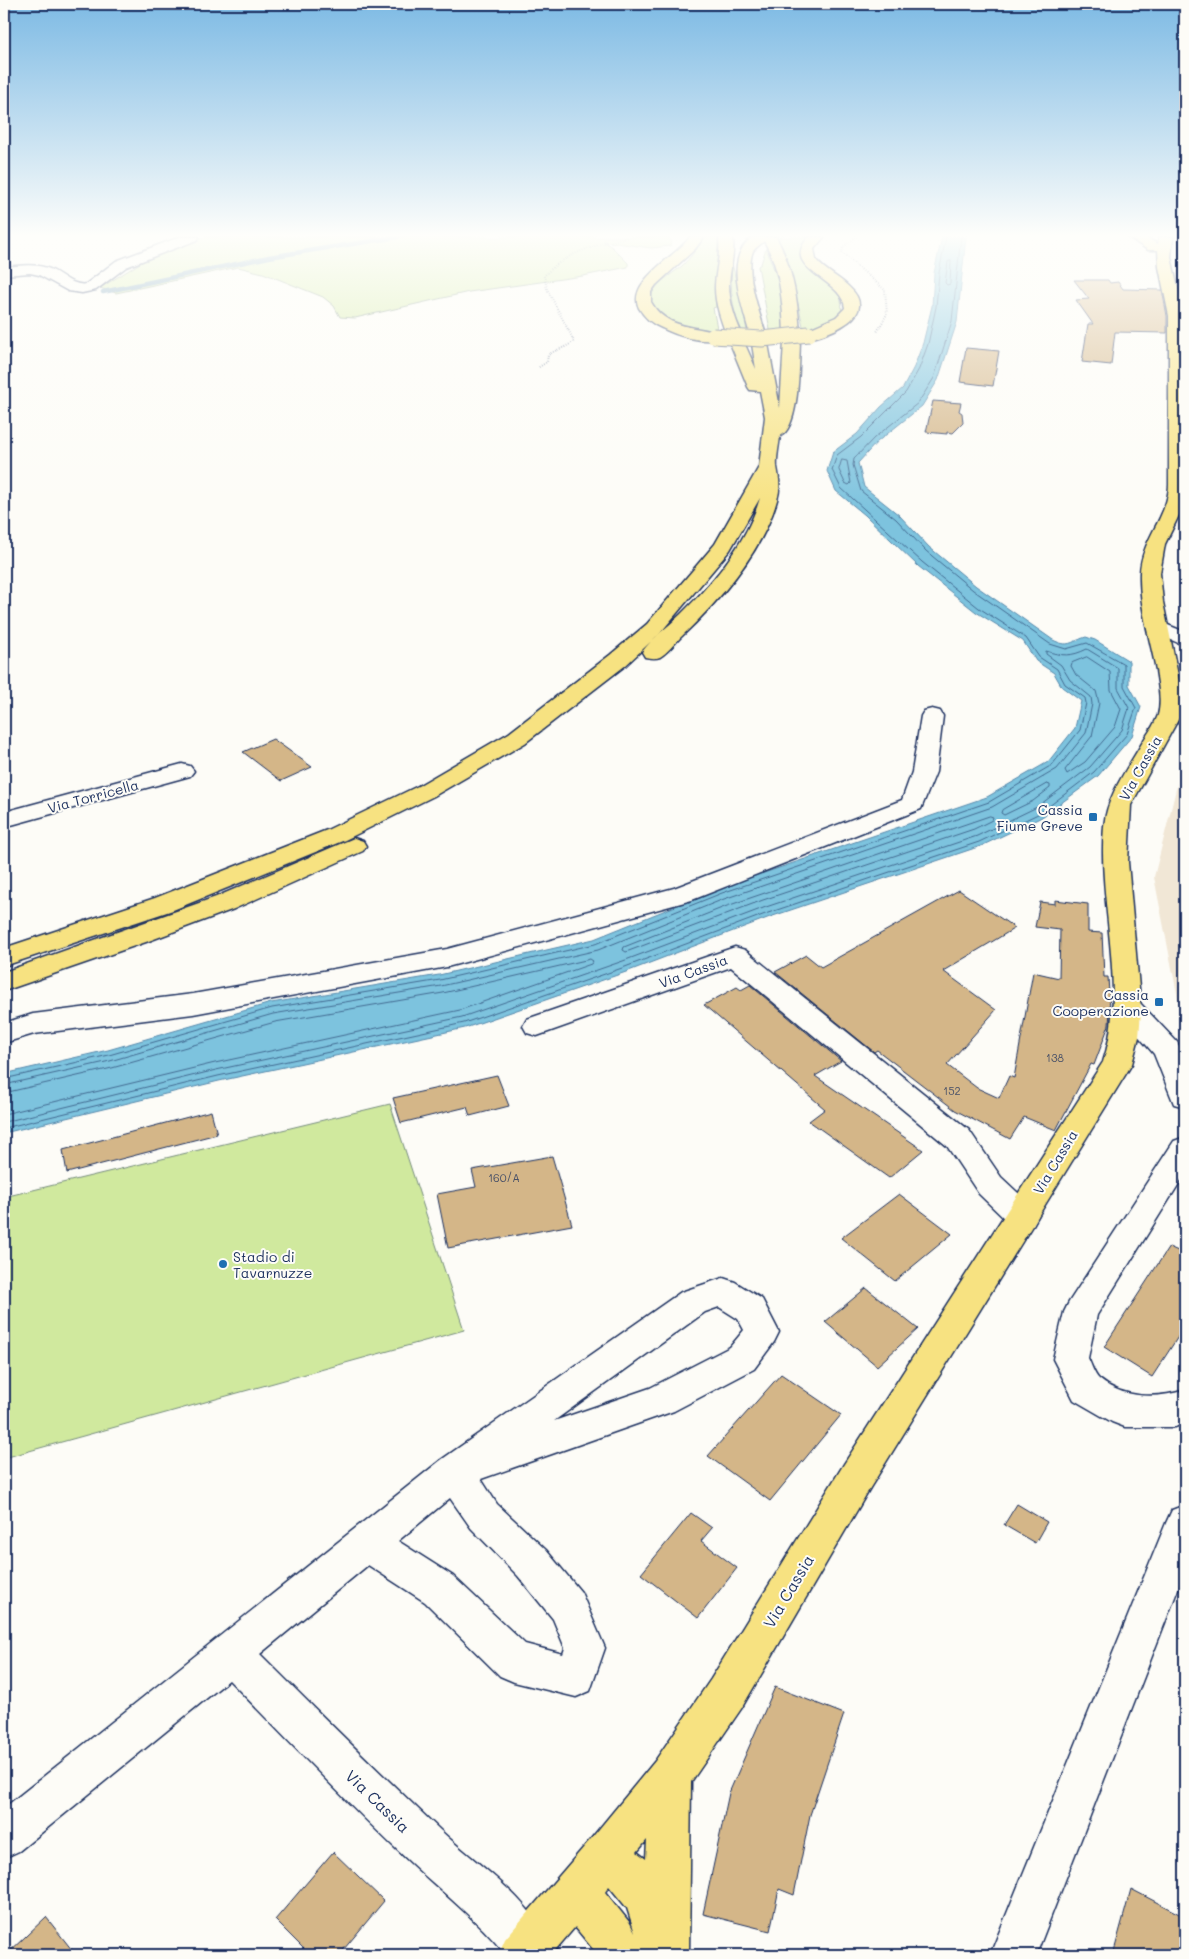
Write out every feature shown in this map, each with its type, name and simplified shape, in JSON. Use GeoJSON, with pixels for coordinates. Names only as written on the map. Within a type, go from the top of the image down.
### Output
{"type":"FeatureCollection","features":[{"type":"Feature","properties":{"kind":"main road"},"geometry":{"type":"LineString","coordinates":[[675,328],[688,333],[762,339],[809,334],[824,328]]}},
{"type":"Feature","properties":{"kind":"main road"},"geometry":{"type":"LineString","coordinates":[[4,982],[181,921],[307,869],[425,809],[505,763],[568,721],[646,659],[708,598],[733,566],[765,512],[770,492],[771,475],[758,390],[732,328]]}},
{"type":"Feature","properties":{"kind":"main road"},"geometry":{"type":"LineString","coordinates":[[757,328],[772,417],[769,455]]}},
{"type":"Feature","properties":{"kind":"main road"},"geometry":{"type":"LineString","coordinates":[[4,957],[164,904],[336,835],[426,791],[517,738],[618,660],[654,628],[723,546],[769,455],[788,408],[791,328]]}},
{"type":"Feature","properties":{"kind":"main road","name":"Via Cassia"},"geometry":{"type":"LineString","coordinates":[[524,1951],[576,1892],[670,1776],[726,1694],[857,1476],[1022,1216],[1074,1130],[1118,1064],[1123,1049],[1128,1009],[1116,866],[1116,822],[1119,805],[1168,718],[1172,707],[1152,591],[1151,558],[1174,511],[1179,484],[1176,395],[1177,328]]}},
{"type":"Feature","properties":{"kind":"main road"},"geometry":{"type":"LineString","coordinates":[[666,1955],[670,1776]]}},
{"type":"Feature","properties":{"kind":"main road"},"geometry":{"type":"LineString","coordinates":[[606,1856],[633,1878],[646,1898],[657,1927],[662,1955]]}},
{"type":"Feature","properties":{"kind":"main road"},"geometry":{"type":"LineString","coordinates":[[576,1892],[614,1939],[622,1955]]}},
{"type":"Feature","properties":{"kind":"street"},"geometry":{"type":"LineString","coordinates":[[1158,627],[1185,640]]}},
{"type":"Feature","properties":{"kind":"street"},"geometry":{"type":"LineString","coordinates":[[4,1033],[33,1024],[193,1004],[447,958],[683,894],[912,804],[924,772],[932,716]]}},
{"type":"Feature","properties":{"kind":"street","name":"Via Torricella"},"geometry":{"type":"LineString","coordinates":[[4,820],[182,771]]}},
{"type":"Feature","properties":{"kind":"street","name":"Via Cassia"},"geometry":{"type":"LineString","coordinates":[[537,1026],[735,956],[958,1138],[970,1150],[986,1180],[1001,1199],[1022,1216]]}},
{"type":"Feature","properties":{"kind":"street"},"geometry":{"type":"LineString","coordinates":[[1128,1009],[1167,1049],[1185,1096]]}},
{"type":"Feature","properties":{"kind":"street"},"geometry":{"type":"LineString","coordinates":[[1182,1412],[1126,1411],[1086,1389],[1070,1359],[1081,1312],[1185,1149]]}},
{"type":"Feature","properties":{"kind":"street"},"geometry":{"type":"LineString","coordinates":[[4,1836],[454,1472],[693,1302],[723,1292],[750,1309],[762,1332],[742,1358],[661,1400],[454,1472]]}},
{"type":"Feature","properties":{"kind":"street"},"geometry":{"type":"LineString","coordinates":[[366,1542],[439,1589],[514,1662],[576,1677],[585,1648],[567,1606],[532,1563],[484,1516],[454,1472]]}},
{"type":"Feature","properties":{"kind":"street"},"geometry":{"type":"LineString","coordinates":[[1013,1955],[1185,1523]]}},
{"type":"Feature","properties":{"kind":"street","name":"Via Cassia"},"geometry":{"type":"LineString","coordinates":[[230,1652],[354,1778],[426,1847],[506,1919],[524,1951]]}},
{"type":"Feature","properties":{"kind":"path"},"geometry":{"type":"LineString","coordinates":[[540,367],[547,362],[548,355],[551,352],[574,341],[567,328]]}},
{"type":"Feature","properties":{"kind":"path"},"geometry":{"type":"LineString","coordinates":[[877,332],[880,328]]}},
{"type":"Feature","properties":{"kind":"shaded area"},"geometry":{"type":"Polygon","coordinates":[[[1185,754],[1185,1034],[1154,877],[1185,754]]]}},
{"type":"Feature","properties":{"kind":"green space"},"geometry":{"type":"Polygon","coordinates":[[[695,328],[717,328],[718,333],[695,328]]]}},
{"type":"Feature","properties":{"kind":"green space"},"geometry":{"type":"Polygon","coordinates":[[[740,328],[747,328],[748,335],[742,335],[740,328]]]}},
{"type":"Feature","properties":{"kind":"green space"},"geometry":{"type":"Polygon","coordinates":[[[770,328],[786,328],[787,334],[771,335],[770,328]]]}},
{"type":"Feature","properties":{"kind":"green space","name":"Stadio di Tavarnuzze"},"geometry":{"type":"Polygon","coordinates":[[[390,1104],[464,1330],[4,1458],[4,1197],[390,1104]]]}},
{"type":"Feature","properties":{"kind":"water"},"geometry":{"type":"Polygon","coordinates":[[[927,328],[955,328],[938,380],[922,406],[877,442],[858,463],[864,487],[899,515],[929,547],[976,586],[1053,640],[1066,644],[1086,637],[1095,640],[1129,661],[1129,685],[1141,707],[1132,736],[1098,776],[1042,817],[981,846],[770,917],[626,972],[465,1028],[219,1081],[4,1133],[4,1074],[108,1050],[271,1003],[439,975],[594,939],[720,888],[987,797],[1048,762],[1075,728],[1081,701],[1062,687],[1054,673],[1036,661],[1023,641],[976,612],[918,566],[865,515],[836,491],[827,471],[833,452],[857,434],[881,407],[903,388],[914,367],[927,328]]]}},
{"type":"Feature","properties":{"kind":"building"},"geometry":{"type":"Polygon","coordinates":[[[1087,328],[1167,328],[1167,333],[1115,332],[1111,365],[1082,362],[1087,328]]]}},
{"type":"Feature","properties":{"kind":"building"},"geometry":{"type":"Polygon","coordinates":[[[966,348],[999,351],[993,386],[960,382],[966,348]]]}},
{"type":"Feature","properties":{"kind":"building"},"geometry":{"type":"Polygon","coordinates":[[[933,401],[961,403],[959,411],[962,413],[963,423],[953,433],[926,432],[933,401]]]}},
{"type":"Feature","properties":{"kind":"building"},"geometry":{"type":"Polygon","coordinates":[[[273,739],[312,767],[281,781],[243,752],[273,739]]]}},
{"type":"Feature","properties":{"kind":"building"},"geometry":{"type":"Polygon","coordinates":[[[959,890],[1015,928],[943,971],[996,1010],[947,1065],[977,1088],[999,1098],[1009,1076],[1014,1078],[1033,972],[1059,978],[1060,930],[1035,927],[1040,902],[1055,904],[1055,900],[1088,904],[1088,932],[1102,933],[1104,977],[1108,977],[1109,1025],[1094,1065],[1091,1064],[1056,1130],[1024,1117],[1010,1139],[955,1110],[877,1050],[874,1052],[775,972],[806,955],[821,967],[959,890]]]}},
{"type":"Feature","properties":{"kind":"building"},"geometry":{"type":"Polygon","coordinates":[[[750,985],[841,1061],[815,1076],[923,1150],[889,1178],[809,1121],[825,1109],[704,1005],[737,987],[741,990],[750,985]]]}},
{"type":"Feature","properties":{"kind":"building"},"geometry":{"type":"Polygon","coordinates":[[[497,1075],[509,1106],[470,1116],[467,1107],[401,1123],[393,1098],[497,1075]]]}},
{"type":"Feature","properties":{"kind":"building"},"geometry":{"type":"Polygon","coordinates":[[[211,1111],[217,1134],[67,1173],[63,1150],[211,1111]]]}},
{"type":"Feature","properties":{"kind":"building"},"geometry":{"type":"Polygon","coordinates":[[[552,1156],[572,1225],[448,1248],[437,1194],[476,1187],[472,1170],[552,1156]]]}},
{"type":"Feature","properties":{"kind":"building"},"geometry":{"type":"Polygon","coordinates":[[[899,1194],[952,1234],[895,1281],[841,1238],[899,1194]]]}},
{"type":"Feature","properties":{"kind":"building"},"geometry":{"type":"Polygon","coordinates":[[[1169,1247],[1185,1254],[1185,1326],[1152,1377],[1104,1347],[1169,1247]]]}},
{"type":"Feature","properties":{"kind":"building"},"geometry":{"type":"Polygon","coordinates":[[[866,1288],[918,1329],[877,1366],[825,1322],[866,1288]]]}},
{"type":"Feature","properties":{"kind":"building"},"geometry":{"type":"Polygon","coordinates":[[[781,1374],[841,1415],[770,1501],[708,1456],[781,1374]]]}},
{"type":"Feature","properties":{"kind":"building"},"geometry":{"type":"Polygon","coordinates":[[[1017,1504],[1047,1522],[1035,1543],[1004,1525],[1017,1504]]]}},
{"type":"Feature","properties":{"kind":"building"},"geometry":{"type":"Polygon","coordinates":[[[691,1513],[712,1528],[701,1541],[737,1568],[698,1618],[641,1574],[691,1513]]]}},
{"type":"Feature","properties":{"kind":"building"},"geometry":{"type":"Polygon","coordinates":[[[775,1687],[844,1714],[810,1815],[794,1895],[779,1889],[770,1931],[703,1914],[729,1793],[775,1687]]]}},
{"type":"Feature","properties":{"kind":"building"},"geometry":{"type":"Polygon","coordinates":[[[333,1852],[384,1901],[339,1955],[310,1955],[275,1920],[333,1852]]]}},
{"type":"Feature","properties":{"kind":"building"},"geometry":{"type":"Polygon","coordinates":[[[1131,1889],[1185,1917],[1185,1955],[1113,1955],[1131,1889]]]}},
{"type":"Feature","properties":{"kind":"building"},"geometry":{"type":"Polygon","coordinates":[[[46,1917],[76,1955],[6,1955],[46,1917]]]}},
{"type":"Feature","properties":{"kind":"place","name":"Cassia Fiume Greve"},"geometry":{"type":"Point","coordinates":[1093,817]}},
{"type":"Feature","properties":{"kind":"place","name":"Cassia Cooperazione"},"geometry":{"type":"Point","coordinates":[1159,1002]}},
{"type":"Feature","properties":{"kind":"place","name":"Stadio di Tavarnuzze"},"geometry":{"type":"Point","coordinates":[223,1264]}}]}
